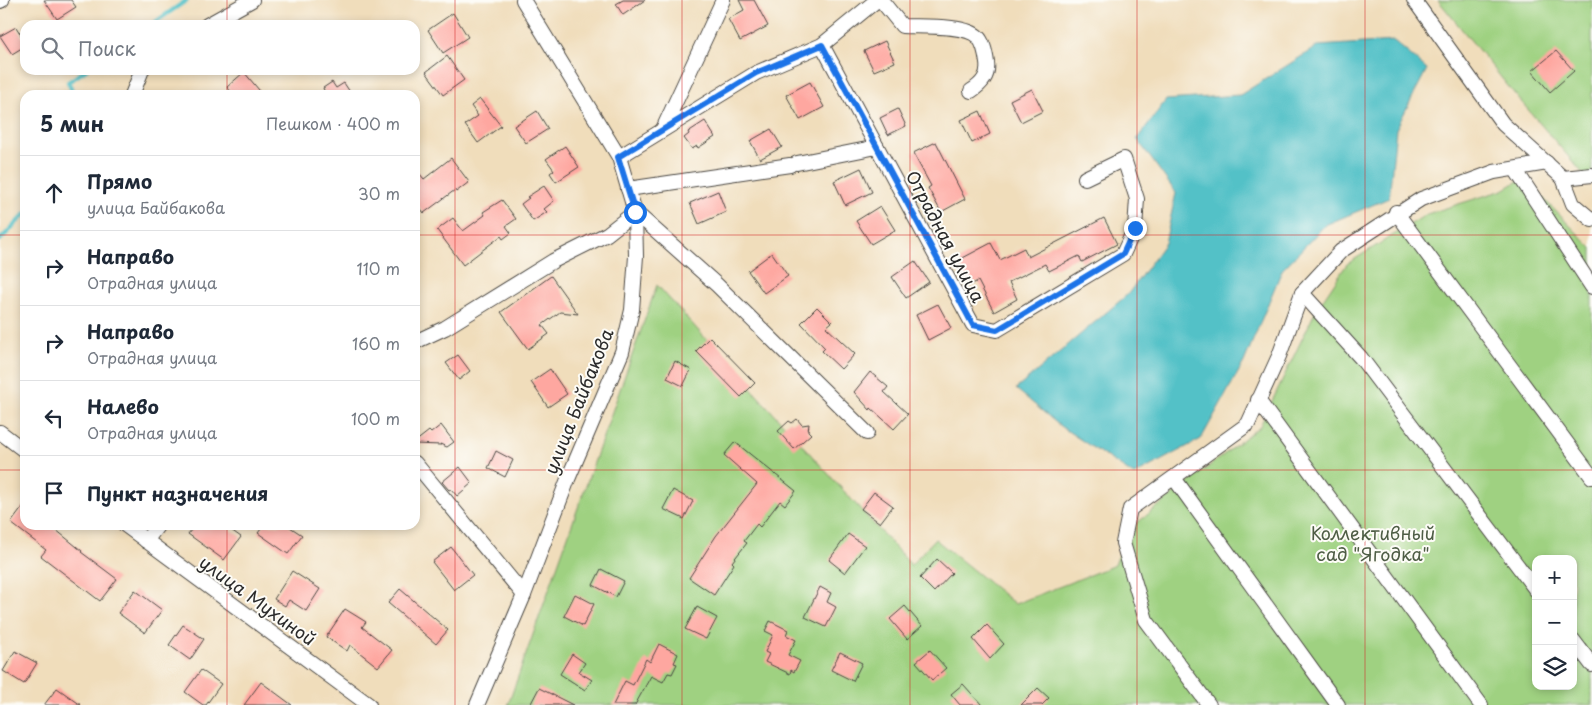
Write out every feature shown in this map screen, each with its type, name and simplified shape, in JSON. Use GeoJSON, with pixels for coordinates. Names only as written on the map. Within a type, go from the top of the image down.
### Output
{"type":"FeatureCollection","features":[{"type":"Feature","properties":{"kind":"street"},"geometry":{"type":"LineString","coordinates":[[216,20],[252,0]]}},
{"type":"Feature","properties":{"kind":"street","name":"улица Байбакова"},"geometry":{"type":"LineString","coordinates":[[477,705],[524,595],[568,479],[622,352],[632,310],[636,256],[635,212],[618,157],[523,0]]}},
{"type":"Feature","properties":{"kind":"street"},"geometry":{"type":"LineString","coordinates":[[663,129],[724,0]]}},
{"type":"Feature","properties":{"kind":"street"},"geometry":{"type":"LineString","coordinates":[[618,157],[756,73],[822,45],[879,0],[902,26],[967,30],[979,37],[986,54],[988,69],[982,84],[971,91]]}},
{"type":"Feature","properties":{"kind":"street"},"geometry":{"type":"LineString","coordinates":[[1414,0],[1503,124],[1563,178],[1573,204],[1592,220]]}},
{"type":"Feature","properties":{"kind":"street","name":"Отрадная улица"},"geometry":{"type":"LineString","coordinates":[[822,45],[973,325],[997,330],[1123,254],[1135,228],[1137,199],[1124,159],[1085,178]]}},
{"type":"Feature","properties":{"kind":"street"},"geometry":{"type":"LineString","coordinates":[[134,90],[140,75]]}},
{"type":"Feature","properties":{"kind":"street"},"geometry":{"type":"LineString","coordinates":[[628,189],[793,164],[877,148]]}},
{"type":"Feature","properties":{"kind":"street"},"geometry":{"type":"LineString","coordinates":[[1210,705],[1146,620],[1123,543],[1130,509],[1248,424],[1279,356],[1302,293],[1342,251],[1421,198],[1494,172],[1547,163]]}},
{"type":"Feature","properties":{"kind":"street"},"geometry":{"type":"LineString","coordinates":[[1515,169],[1592,287]]}},
{"type":"Feature","properties":{"kind":"street"},"geometry":{"type":"LineString","coordinates":[[1563,178],[1592,175]]}},
{"type":"Feature","properties":{"kind":"street"},"geometry":{"type":"LineString","coordinates":[[420,340],[445,328],[553,261],[607,234],[635,212],[717,285],[867,432]]}},
{"type":"Feature","properties":{"kind":"street"},"geometry":{"type":"LineString","coordinates":[[1396,213],[1592,477]]}},
{"type":"Feature","properties":{"kind":"street"},"geometry":{"type":"LineString","coordinates":[[1302,293],[1361,358],[1532,585]]}},
{"type":"Feature","properties":{"kind":"street"},"geometry":{"type":"LineString","coordinates":[[1258,400],[1481,705]]}},
{"type":"Feature","properties":{"kind":"street"},"geometry":{"type":"LineString","coordinates":[[0,432],[20,446]]}},
{"type":"Feature","properties":{"kind":"street"},"geometry":{"type":"LineString","coordinates":[[420,469],[524,595]]}},
{"type":"Feature","properties":{"kind":"street"},"geometry":{"type":"LineString","coordinates":[[1174,478],[1338,705]]}},
{"type":"Feature","properties":{"kind":"street","name":"улица Мухиной"},"geometry":{"type":"LineString","coordinates":[[132,530],[369,705]]}},
{"type":"Feature","properties":{"kind":"street"},"geometry":{"type":"LineString","coordinates":[[146,541],[154,530]]}},
{"type":"Feature","properties":{"kind":"street"},"geometry":{"type":"LineString","coordinates":[[1577,645],[1592,665]]}},
{"type":"Feature","properties":{"kind":"green space"},"geometry":{"type":"Polygon","coordinates":[[[1438,0],[1592,0],[1592,184],[1512,91],[1438,0]]]}},
{"type":"Feature","properties":{"kind":"green space","name":"Коллективный сад \"Ягодка\""},"geometry":{"type":"Polygon","coordinates":[[[1523,178],[1592,248],[1592,705],[508,705],[657,285],[911,565],[935,539],[1015,604],[1115,565],[1128,530],[1260,426],[1316,310],[1347,264],[1427,214],[1503,190],[1523,178]]]}},
{"type":"Feature","properties":{"kind":"water"},"geometry":{"type":"Polygon","coordinates":[[[1394,41],[1427,69],[1396,129],[1389,198],[1325,225],[1282,270],[1244,362],[1201,439],[1134,475],[1060,426],[1016,389],[1128,294],[1165,243],[1176,193],[1137,139],[1166,100],[1240,95],[1318,46],[1394,41]]]}},
{"type":"Feature","properties":{"kind":"building"},"geometry":{"type":"Polygon","coordinates":[[[44,0],[71,0],[76,7],[57,19],[44,0]]]}},
{"type":"Feature","properties":{"kind":"building"},"geometry":{"type":"Polygon","coordinates":[[[623,0],[645,0],[623,15],[616,4],[623,0]]]}},
{"type":"Feature","properties":{"kind":"building"},"geometry":{"type":"Polygon","coordinates":[[[739,0],[754,0],[768,26],[740,41],[728,19],[744,10],[739,0]]]}},
{"type":"Feature","properties":{"kind":"building"},"geometry":{"type":"Polygon","coordinates":[[[453,13],[468,37],[443,53],[428,30],[453,13]]]}},
{"type":"Feature","properties":{"kind":"building"},"geometry":{"type":"Polygon","coordinates":[[[16,27],[20,33],[20,49],[12,54],[0,36],[16,27]]]}},
{"type":"Feature","properties":{"kind":"building"},"geometry":{"type":"Polygon","coordinates":[[[885,41],[895,62],[874,71],[864,51],[885,41]]]}},
{"type":"Feature","properties":{"kind":"building"},"geometry":{"type":"Polygon","coordinates":[[[1556,51],[1574,71],[1550,92],[1532,71],[1556,51]]]}},
{"type":"Feature","properties":{"kind":"building"},"geometry":{"type":"Polygon","coordinates":[[[447,56],[464,80],[443,95],[426,72],[447,56]]]}},
{"type":"Feature","properties":{"kind":"building"},"geometry":{"type":"Polygon","coordinates":[[[241,75],[246,75],[259,90],[230,90],[227,87],[241,75]]]}},
{"type":"Feature","properties":{"kind":"building"},"geometry":{"type":"Polygon","coordinates":[[[332,82],[336,88],[344,83],[349,90],[324,90],[323,88],[332,82]]]}},
{"type":"Feature","properties":{"kind":"building"},"geometry":{"type":"Polygon","coordinates":[[[810,82],[824,107],[800,120],[786,95],[810,82]]]}},
{"type":"Feature","properties":{"kind":"building"},"geometry":{"type":"Polygon","coordinates":[[[1032,89],[1043,111],[1021,122],[1010,100],[1032,89]]]}},
{"type":"Feature","properties":{"kind":"building"},"geometry":{"type":"Polygon","coordinates":[[[480,99],[501,126],[478,143],[465,125],[478,116],[471,106],[480,99]]]}},
{"type":"Feature","properties":{"kind":"building"},"geometry":{"type":"Polygon","coordinates":[[[898,109],[906,126],[888,135],[880,118],[898,109]]]}},
{"type":"Feature","properties":{"kind":"building"},"geometry":{"type":"Polygon","coordinates":[[[537,111],[548,129],[526,143],[514,126],[537,111]]]}},
{"type":"Feature","properties":{"kind":"building"},"geometry":{"type":"Polygon","coordinates":[[[980,111],[990,134],[972,143],[961,120],[980,111]]]}},
{"type":"Feature","properties":{"kind":"building"},"geometry":{"type":"Polygon","coordinates":[[[705,121],[715,137],[698,148],[697,146],[692,149],[684,138],[689,134],[688,132],[705,121]]]}},
{"type":"Feature","properties":{"kind":"building"},"geometry":{"type":"Polygon","coordinates":[[[771,129],[782,147],[760,159],[750,141],[771,129]]]}},
{"type":"Feature","properties":{"kind":"building"},"geometry":{"type":"Polygon","coordinates":[[[936,142],[965,199],[941,212],[928,188],[931,186],[913,153],[936,142]]]}},
{"type":"Feature","properties":{"kind":"building"},"geometry":{"type":"Polygon","coordinates":[[[565,146],[579,167],[556,182],[550,173],[554,170],[546,159],[565,146]]]}},
{"type":"Feature","properties":{"kind":"building"},"geometry":{"type":"Polygon","coordinates":[[[451,158],[469,182],[424,213],[420,208],[420,174],[424,179],[451,158]]]}},
{"type":"Feature","properties":{"kind":"building"},"geometry":{"type":"Polygon","coordinates":[[[861,168],[872,192],[845,205],[834,181],[861,168]]]}},
{"type":"Feature","properties":{"kind":"building"},"geometry":{"type":"Polygon","coordinates":[[[544,186],[554,201],[544,209],[547,212],[533,221],[521,204],[529,198],[527,197],[544,186]]]}},
{"type":"Feature","properties":{"kind":"building"},"geometry":{"type":"Polygon","coordinates":[[[718,191],[726,212],[699,224],[690,203],[718,191]]]}},
{"type":"Feature","properties":{"kind":"building"},"geometry":{"type":"Polygon","coordinates":[[[502,200],[516,219],[506,226],[511,233],[503,239],[501,236],[463,265],[437,230],[453,218],[463,231],[485,215],[483,212],[502,200]]]}},
{"type":"Feature","properties":{"kind":"building"},"geometry":{"type":"Polygon","coordinates":[[[880,206],[895,230],[871,244],[856,221],[880,206]]]}},
{"type":"Feature","properties":{"kind":"building"},"geometry":{"type":"Polygon","coordinates":[[[1104,218],[1117,244],[1082,262],[1079,256],[1049,271],[1045,264],[1009,282],[1017,299],[994,312],[978,281],[968,286],[957,261],[991,243],[1000,260],[1024,248],[1028,257],[1104,218]]]}},
{"type":"Feature","properties":{"kind":"building"},"geometry":{"type":"Polygon","coordinates":[[[772,253],[788,276],[764,293],[748,271],[772,253]]]}},
{"type":"Feature","properties":{"kind":"building"},"geometry":{"type":"Polygon","coordinates":[[[915,261],[929,282],[906,298],[892,277],[915,261]]]}},
{"type":"Feature","properties":{"kind":"building"},"geometry":{"type":"Polygon","coordinates":[[[551,276],[578,314],[560,312],[542,325],[549,334],[528,349],[501,312],[551,276]]]}},
{"type":"Feature","properties":{"kind":"building"},"geometry":{"type":"Polygon","coordinates":[[[938,304],[951,328],[928,340],[916,315],[938,304]]]}},
{"type":"Feature","properties":{"kind":"building"},"geometry":{"type":"Polygon","coordinates":[[[817,307],[832,322],[826,327],[855,354],[841,369],[822,351],[825,348],[801,323],[817,307]]]}},
{"type":"Feature","properties":{"kind":"building"},"geometry":{"type":"Polygon","coordinates":[[[710,337],[755,383],[741,397],[696,351],[710,337]]]}},
{"type":"Feature","properties":{"kind":"building"},"geometry":{"type":"Polygon","coordinates":[[[458,355],[470,371],[459,380],[446,363],[458,355]]]}},
{"type":"Feature","properties":{"kind":"building"},"geometry":{"type":"Polygon","coordinates":[[[675,361],[691,370],[683,386],[667,378],[675,361]]]}},
{"type":"Feature","properties":{"kind":"building"},"geometry":{"type":"Polygon","coordinates":[[[550,369],[567,394],[548,407],[531,382],[550,369]]]}},
{"type":"Feature","properties":{"kind":"building"},"geometry":{"type":"Polygon","coordinates":[[[870,372],[888,387],[884,392],[908,414],[894,429],[871,408],[870,410],[854,392],[870,372]]]}},
{"type":"Feature","properties":{"kind":"building"},"geometry":{"type":"Polygon","coordinates":[[[797,419],[802,425],[809,424],[808,431],[811,434],[794,449],[778,431],[789,421],[792,423],[797,419]]]}},
{"type":"Feature","properties":{"kind":"building"},"geometry":{"type":"Polygon","coordinates":[[[441,425],[454,442],[447,447],[440,444],[420,444],[420,438],[429,431],[431,433],[441,425]]]}},
{"type":"Feature","properties":{"kind":"building"},"geometry":{"type":"Polygon","coordinates":[[[735,442],[796,491],[785,505],[780,501],[760,527],[757,524],[744,541],[747,543],[732,562],[734,564],[714,595],[689,578],[716,536],[757,484],[724,455],[735,442]]]}},
{"type":"Feature","properties":{"kind":"building"},"geometry":{"type":"Polygon","coordinates":[[[496,451],[513,460],[505,477],[488,468],[496,451]]]}},
{"type":"Feature","properties":{"kind":"building"},"geometry":{"type":"Polygon","coordinates":[[[460,467],[472,483],[457,496],[442,482],[460,467]]]}},
{"type":"Feature","properties":{"kind":"building"},"geometry":{"type":"Polygon","coordinates":[[[673,490],[693,501],[684,519],[663,509],[673,490]]]}},
{"type":"Feature","properties":{"kind":"building"},"geometry":{"type":"Polygon","coordinates":[[[874,492],[893,506],[880,523],[861,509],[874,492]]]}},
{"type":"Feature","properties":{"kind":"building"},"geometry":{"type":"Polygon","coordinates":[[[20,511],[20,530],[11,523],[20,511]]]}},
{"type":"Feature","properties":{"kind":"building"},"geometry":{"type":"Polygon","coordinates":[[[20,530],[56,530],[81,552],[117,579],[100,601],[41,556],[46,550],[20,530]]]}},
{"type":"Feature","properties":{"kind":"building"},"geometry":{"type":"Polygon","coordinates":[[[191,530],[231,530],[241,537],[224,560],[188,534],[191,530]]]}},
{"type":"Feature","properties":{"kind":"building"},"geometry":{"type":"Polygon","coordinates":[[[260,530],[294,530],[302,535],[288,554],[258,533],[260,530]]]}},
{"type":"Feature","properties":{"kind":"building"},"geometry":{"type":"Polygon","coordinates":[[[848,534],[865,546],[845,573],[829,560],[848,534]]]}},
{"type":"Feature","properties":{"kind":"building"},"geometry":{"type":"Polygon","coordinates":[[[451,547],[473,575],[454,590],[432,562],[451,547]]]}},
{"type":"Feature","properties":{"kind":"building"},"geometry":{"type":"Polygon","coordinates":[[[937,559],[952,573],[934,592],[920,578],[937,559]]]}},
{"type":"Feature","properties":{"kind":"building"},"geometry":{"type":"Polygon","coordinates":[[[601,569],[624,581],[616,597],[593,585],[601,569]]]}},
{"type":"Feature","properties":{"kind":"building"},"geometry":{"type":"Polygon","coordinates":[[[292,571],[320,589],[306,611],[289,600],[285,606],[274,599],[292,571]]]}},
{"type":"Feature","properties":{"kind":"building"},"geometry":{"type":"Polygon","coordinates":[[[820,587],[831,593],[827,602],[836,607],[826,627],[805,617],[820,587]]]}},
{"type":"Feature","properties":{"kind":"building"},"geometry":{"type":"Polygon","coordinates":[[[400,589],[448,630],[436,644],[388,603],[400,589]]]}},
{"type":"Feature","properties":{"kind":"building"},"geometry":{"type":"Polygon","coordinates":[[[135,590],[162,610],[145,633],[118,613],[135,590]]]}},
{"type":"Feature","properties":{"kind":"building"},"geometry":{"type":"Polygon","coordinates":[[[575,594],[594,604],[583,626],[564,616],[575,594]]]}},
{"type":"Feature","properties":{"kind":"building"},"geometry":{"type":"Polygon","coordinates":[[[905,606],[922,626],[907,639],[890,619],[905,606]]]}},
{"type":"Feature","properties":{"kind":"building"},"geometry":{"type":"Polygon","coordinates":[[[697,607],[717,618],[706,639],[685,629],[697,607]]]}},
{"type":"Feature","properties":{"kind":"building"},"geometry":{"type":"Polygon","coordinates":[[[345,609],[366,622],[362,627],[392,650],[378,667],[350,645],[347,651],[326,637],[345,609]]]}},
{"type":"Feature","properties":{"kind":"building"},"geometry":{"type":"Polygon","coordinates":[[[770,621],[788,630],[786,635],[796,640],[788,655],[800,661],[794,672],[791,670],[790,674],[765,662],[769,654],[765,652],[773,635],[765,631],[770,621]]]}},
{"type":"Feature","properties":{"kind":"building"},"geometry":{"type":"Polygon","coordinates":[[[183,625],[204,639],[190,660],[169,645],[183,625]]]}},
{"type":"Feature","properties":{"kind":"building"},"geometry":{"type":"Polygon","coordinates":[[[987,625],[1004,644],[990,659],[973,639],[987,625]]]}},
{"type":"Feature","properties":{"kind":"building"},"geometry":{"type":"Polygon","coordinates":[[[659,644],[678,654],[674,663],[677,664],[672,674],[668,673],[663,682],[651,676],[635,705],[613,705],[625,681],[633,685],[646,659],[650,662],[659,644]]]}},
{"type":"Feature","properties":{"kind":"building"},"geometry":{"type":"Polygon","coordinates":[[[930,650],[946,668],[932,680],[916,662],[930,650]]]}},
{"type":"Feature","properties":{"kind":"building"},"geometry":{"type":"Polygon","coordinates":[[[15,651],[37,663],[24,684],[3,671],[15,651]]]}},
{"type":"Feature","properties":{"kind":"building"},"geometry":{"type":"Polygon","coordinates":[[[840,652],[862,663],[853,681],[831,670],[840,652]]]}},
{"type":"Feature","properties":{"kind":"building"},"geometry":{"type":"Polygon","coordinates":[[[572,654],[585,663],[579,672],[592,680],[585,690],[560,674],[572,654]]]}},
{"type":"Feature","properties":{"kind":"building"},"geometry":{"type":"Polygon","coordinates":[[[201,670],[221,684],[206,705],[203,705],[185,692],[201,670]]]}},
{"type":"Feature","properties":{"kind":"building"},"geometry":{"type":"Polygon","coordinates":[[[261,682],[292,705],[244,705],[261,682]]]}},
{"type":"Feature","properties":{"kind":"building"},"geometry":{"type":"Polygon","coordinates":[[[963,684],[982,705],[960,705],[951,694],[963,684]]]}},
{"type":"Feature","properties":{"kind":"building"},"geometry":{"type":"Polygon","coordinates":[[[57,688],[81,705],[44,705],[57,688]]]}},
{"type":"Feature","properties":{"kind":"building"},"geometry":{"type":"Polygon","coordinates":[[[539,688],[573,705],[530,705],[539,688]]]}},
{"type":"Feature","properties":{"kind":"building"},"geometry":{"type":"Polygon","coordinates":[[[1038,688],[1049,698],[1042,705],[1021,705],[1038,688]]]}},
{"type":"Feature","properties":{"kind":"waterway"},"geometry":{"type":"LineString","coordinates":[[158,20],[187,0]]}},
{"type":"Feature","properties":{"kind":"waterway"},"geometry":{"type":"LineString","coordinates":[[72,90],[68,82],[78,75]]}},
{"type":"Feature","properties":{"kind":"waterway"},"geometry":{"type":"LineString","coordinates":[[0,240],[20,219]]}},
{"type":"Feature","properties":{"kind":"route"},"geometry":{"type":"LineString","coordinates":[[635,212],[618,157],[756,73],[822,45],[973,325],[997,330],[1123,254],[1135,228]]}}]}
